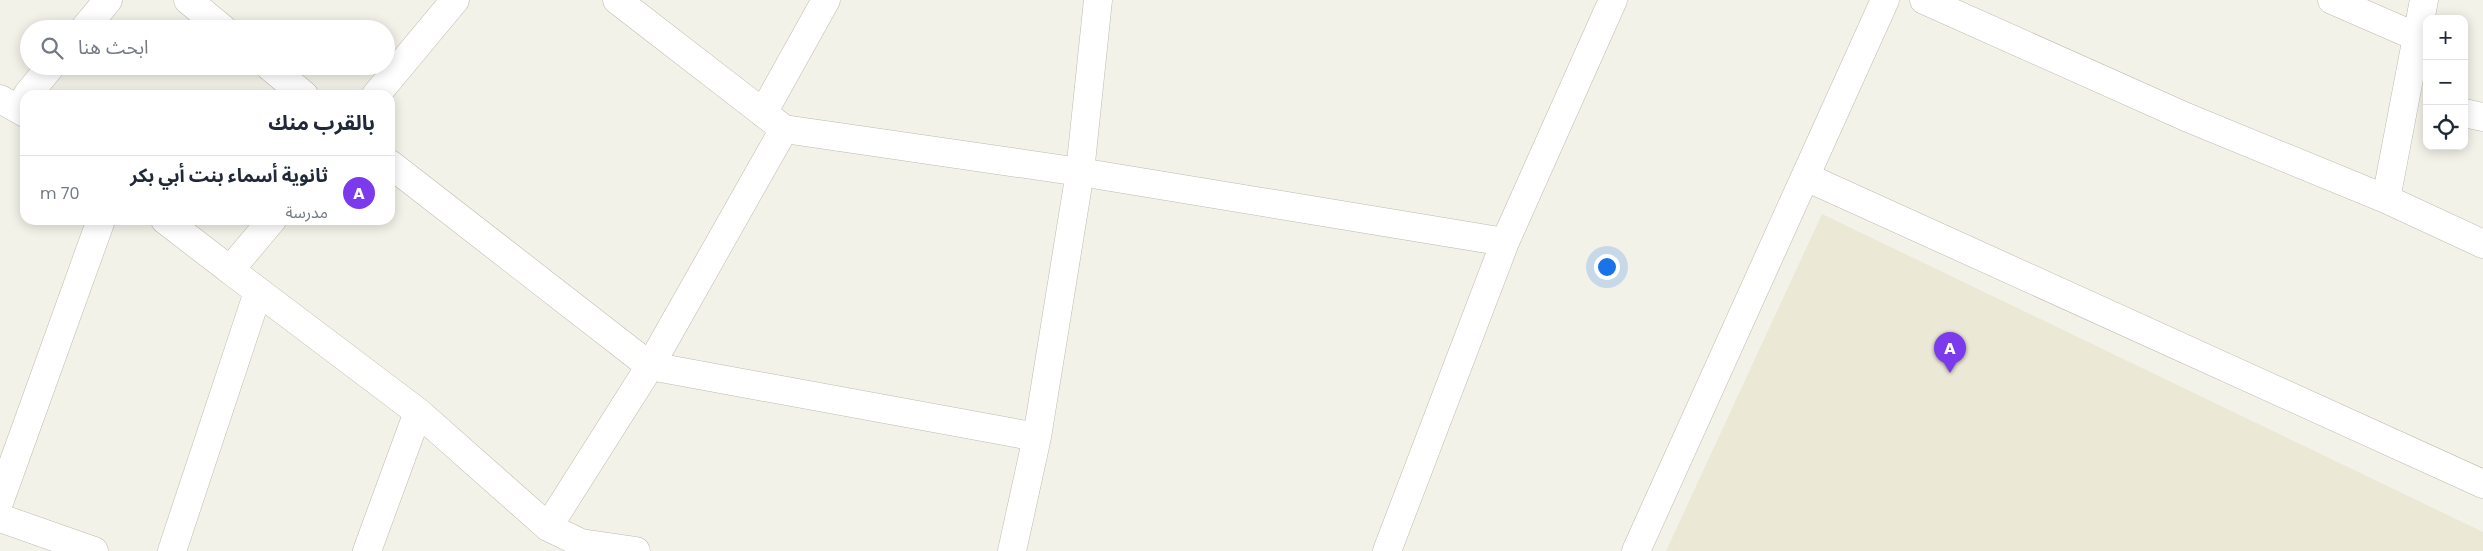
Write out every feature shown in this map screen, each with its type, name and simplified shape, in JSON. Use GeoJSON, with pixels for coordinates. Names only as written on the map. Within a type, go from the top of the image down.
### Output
{"type":"FeatureCollection","features":[{"type":"Feature","properties":{"kind":"street"},"geometry":{"type":"LineString","coordinates":[[91,20],[108,0]]}},
{"type":"Feature","properties":{"kind":"street"},"geometry":{"type":"LineString","coordinates":[[188,0],[212,20]]}},
{"type":"Feature","properties":{"kind":"street"},"geometry":{"type":"LineString","coordinates":[[395,72],[455,0]]}},
{"type":"Feature","properties":{"kind":"street"},"geometry":{"type":"LineString","coordinates":[[617,0],[773,121],[1504,242]]}},
{"type":"Feature","properties":{"kind":"street"},"geometry":{"type":"LineString","coordinates":[[548,527],[650,366],[773,121],[826,0]]}},
{"type":"Feature","properties":{"kind":"street"},"geometry":{"type":"LineString","coordinates":[[1012,551],[1037,437],[1080,172],[1098,0]]}},
{"type":"Feature","properties":{"kind":"street"},"geometry":{"type":"LineString","coordinates":[[1387,551],[1504,242],[1613,0]]}},
{"type":"Feature","properties":{"kind":"street"},"geometry":{"type":"LineString","coordinates":[[1636,551],[1885,0]]}},
{"type":"Feature","properties":{"kind":"street"},"geometry":{"type":"LineString","coordinates":[[1924,0],[2186,117],[2386,199],[2483,244]]}},
{"type":"Feature","properties":{"kind":"street"},"geometry":{"type":"LineString","coordinates":[[2332,0],[2417,37]]}},
{"type":"Feature","properties":{"kind":"street"},"geometry":{"type":"LineString","coordinates":[[2386,199],[2415,104],[2417,37],[2424,0]]}},
{"type":"Feature","properties":{"kind":"street"},"geometry":{"type":"LineString","coordinates":[[30,90],[44,75]]}},
{"type":"Feature","properties":{"kind":"street"},"geometry":{"type":"LineString","coordinates":[[280,75],[298,90]]}},
{"type":"Feature","properties":{"kind":"street"},"geometry":{"type":"LineString","coordinates":[[380,90],[393,75]]}},
{"type":"Feature","properties":{"kind":"street"},"geometry":{"type":"LineString","coordinates":[[2468,114],[2483,117]]}},
{"type":"Feature","properties":{"kind":"street"},"geometry":{"type":"LineString","coordinates":[[395,168],[650,366],[1037,437]]}},
{"type":"Feature","properties":{"kind":"street"},"geometry":{"type":"LineString","coordinates":[[1806,177],[2483,484]]}},
{"type":"Feature","properties":{"kind":"street"},"geometry":{"type":"LineString","coordinates":[[0,500],[100,225]]}},
{"type":"Feature","properties":{"kind":"street"},"geometry":{"type":"LineString","coordinates":[[172,225],[418,412],[548,527],[580,547],[636,551]]}},
{"type":"Feature","properties":{"kind":"street"},"geometry":{"type":"LineString","coordinates":[[230,270],[268,225]]}},
{"type":"Feature","properties":{"kind":"street"},"geometry":{"type":"LineString","coordinates":[[172,551],[258,292]]}},
{"type":"Feature","properties":{"kind":"street"},"geometry":{"type":"LineString","coordinates":[[367,551],[418,412]]}},
{"type":"Feature","properties":{"kind":"street"},"geometry":{"type":"LineString","coordinates":[[0,518],[94,551]]}},
{"type":"Feature","properties":{"kind":"shaded area"},"geometry":{"type":"Polygon","coordinates":[[[1822,214],[2483,532],[2483,551],[1666,551],[1822,214]]]}},
{"type":"Feature","properties":{"kind":"place","name":"ثانوية أسماء بنت أبي بكر"},"geometry":{"type":"Point","coordinates":[1950,373]}}]}
